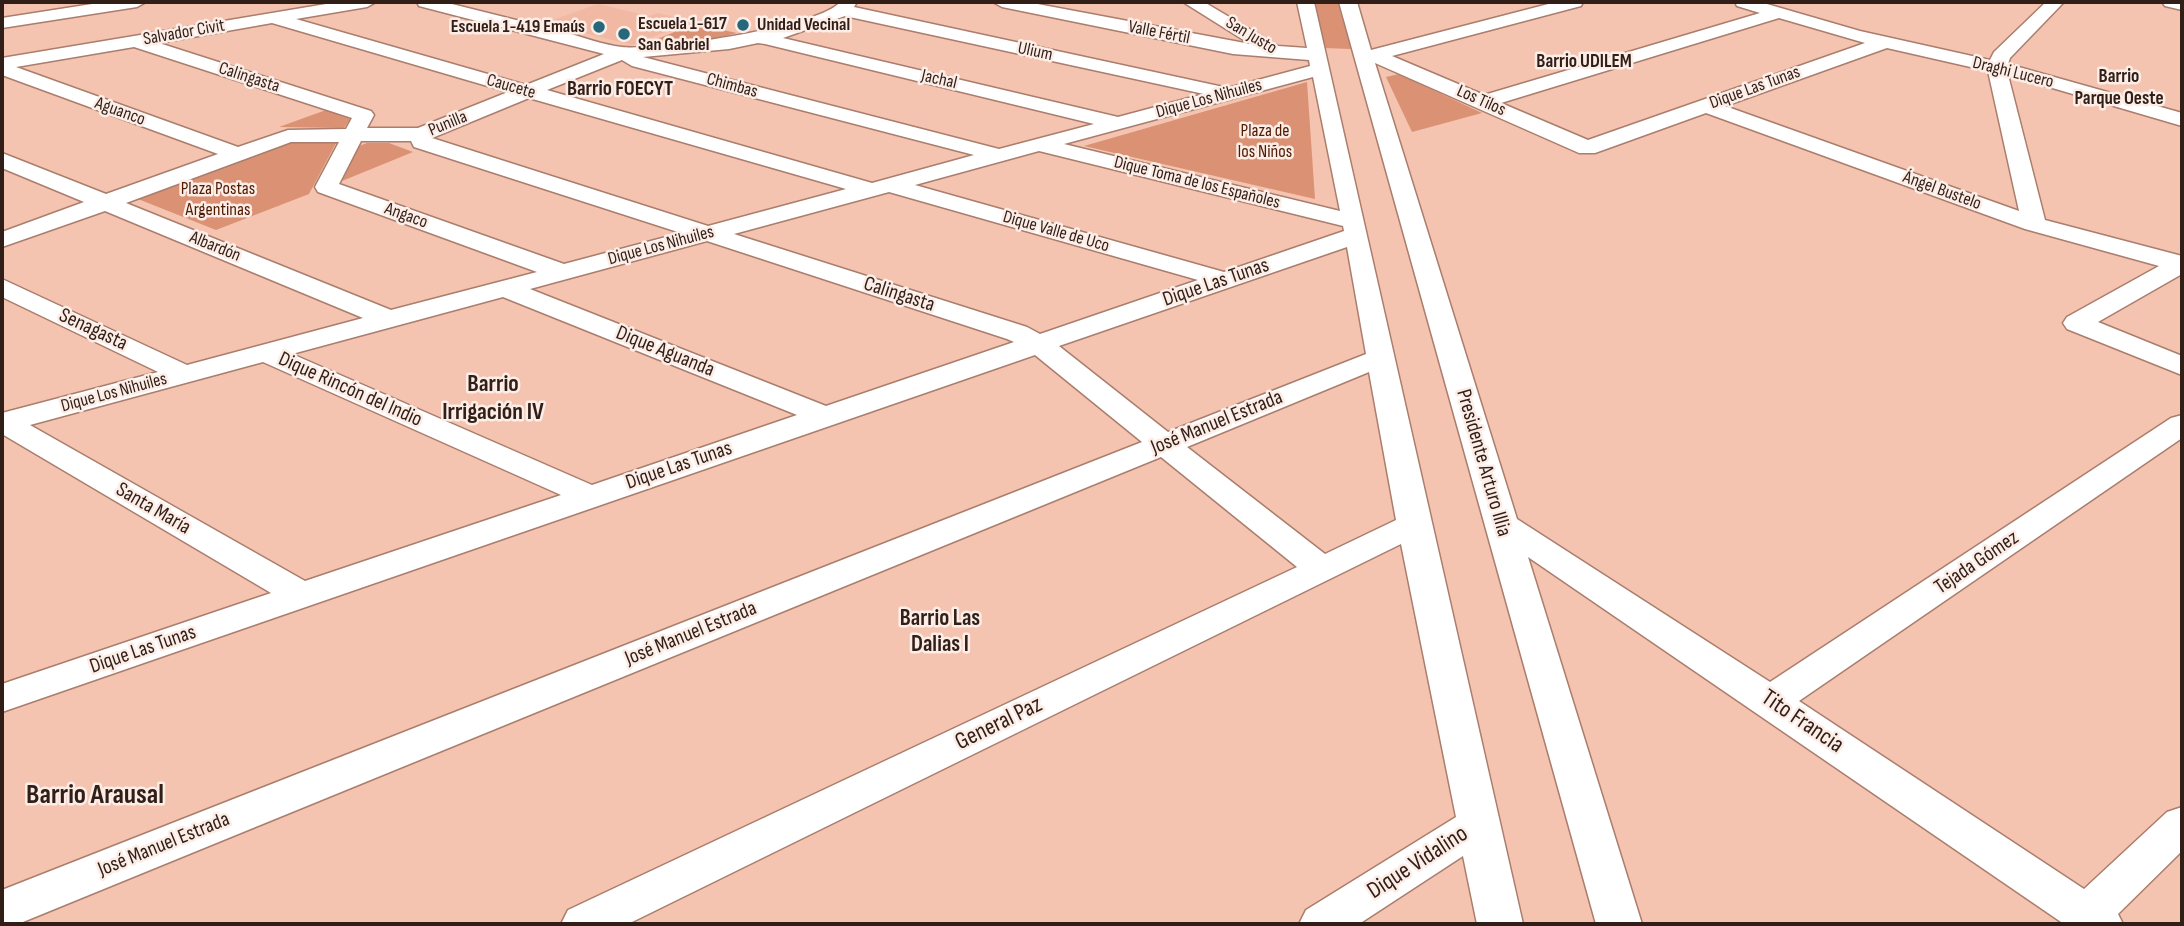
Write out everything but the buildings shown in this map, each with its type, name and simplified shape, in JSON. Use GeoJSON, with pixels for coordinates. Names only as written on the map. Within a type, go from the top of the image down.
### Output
{"type":"FeatureCollection","features":[{"type":"Feature","properties":{"kind":"street"},"geometry":{"type":"LineString","coordinates":[[2,23],[137,2]]}},
{"type":"Feature","properties":{"kind":"street","name":"Salvador Civit"},"geometry":{"type":"LineString","coordinates":[[2,64],[367,2]]}},
{"type":"Feature","properties":{"kind":"street","name":"Chimbas"},"geometry":{"type":"LineString","coordinates":[[425,2],[623,53],[639,62],[999,155]]}},
{"type":"Feature","properties":{"kind":"street","name":"Valle Fértil"},"geometry":{"type":"LineString","coordinates":[[1002,2],[1233,48],[1280,54]]}},
{"type":"Feature","properties":{"kind":"street","name":"San Justo"},"geometry":{"type":"LineString","coordinates":[[1192,2],[1280,54],[1316,65]]}},
{"type":"Feature","properties":{"kind":"street"},"geometry":{"type":"LineString","coordinates":[[1306,2],[1316,65],[1356,229],[1414,525],[1500,924]]}},
{"type":"Feature","properties":{"kind":"street","name":"Presidente Arturo Illia"},"geometry":{"type":"LineString","coordinates":[[1348,2],[1370,56],[1385,125],[1619,924]]}},
{"type":"Feature","properties":{"kind":"street"},"geometry":{"type":"LineString","coordinates":[[1370,56],[1574,2]]}},
{"type":"Feature","properties":{"kind":"street","name":"Draghi Lucero"},"geometry":{"type":"LineString","coordinates":[[1743,2],[1884,43],[1997,68],[2173,117]]}},
{"type":"Feature","properties":{"kind":"street"},"geometry":{"type":"LineString","coordinates":[[2034,224],[1997,68],[2001,56],[2056,2]]}},
{"type":"Feature","properties":{"kind":"street"},"geometry":{"type":"LineString","coordinates":[[2171,2],[2182,5]]}},
{"type":"Feature","properties":{"kind":"street","name":"Punilla"},"geometry":{"type":"LineString","coordinates":[[2,240],[288,136],[358,125],[421,135],[623,53],[761,38],[806,26],[846,6]]}},
{"type":"Feature","properties":{"kind":"street","name":"Ulium"},"geometry":{"type":"LineString","coordinates":[[846,6],[1228,94]]}},
{"type":"Feature","properties":{"kind":"street"},"geometry":{"type":"LineString","coordinates":[[1483,102],[1778,13]]}},
{"type":"Feature","properties":{"kind":"street","name":"Caucete"},"geometry":{"type":"LineString","coordinates":[[272,18],[528,92],[879,187]]}},
{"type":"Feature","properties":{"kind":"street","name":"Jachal"},"geometry":{"type":"LineString","coordinates":[[761,38],[1118,123]]}},
{"type":"Feature","properties":{"kind":"street","name":"Calingasta"},"geometry":{"type":"LineString","coordinates":[[134,41],[358,125]]}},
{"type":"Feature","properties":{"kind":"street","name":"Dique Las Tunas"},"geometry":{"type":"LineString","coordinates":[[1587,148],[1884,43]]}},
{"type":"Feature","properties":{"kind":"street","name":"Los Tilos"},"geometry":{"type":"LineString","coordinates":[[1370,56],[1587,148]]}},
{"type":"Feature","properties":{"kind":"street","name":"Dique Los Nihuiles"},"geometry":{"type":"LineString","coordinates":[[2,423],[1228,94],[1316,65]]}},
{"type":"Feature","properties":{"kind":"street","name":"Aguanco"},"geometry":{"type":"LineString","coordinates":[[2,69],[238,154]]}},
{"type":"Feature","properties":{"kind":"street"},"geometry":{"type":"LineString","coordinates":[[2173,117],[2182,99]]}},
{"type":"Feature","properties":{"kind":"street","name":"Ángel Bustelo"},"geometry":{"type":"LineString","coordinates":[[1706,106],[2034,224],[2182,264]]}},
{"type":"Feature","properties":{"kind":"street","name":"Angaco"},"geometry":{"type":"LineString","coordinates":[[358,125],[326,187],[562,272]]}},
{"type":"Feature","properties":{"kind":"street"},"geometry":{"type":"LineString","coordinates":[[1332,125],[1385,125]]}},
{"type":"Feature","properties":{"kind":"street","name":"Calingasta"},"geometry":{"type":"LineString","coordinates":[[421,135],[422,142],[1017,333],[1037,343],[1321,569]]}},
{"type":"Feature","properties":{"kind":"street","name":"Dique Toma de los Españoles"},"geometry":{"type":"LineString","coordinates":[[1039,144],[1356,229]]}},
{"type":"Feature","properties":{"kind":"street","name":"Albardón"},"geometry":{"type":"LineString","coordinates":[[2,160],[389,319]]}},
{"type":"Feature","properties":{"kind":"street","name":"Dique Valle de Uco"},"geometry":{"type":"LineString","coordinates":[[879,187],[1225,280]]}},
{"type":"Feature","properties":{"kind":"street","name":"Dique Las Tunas"},"geometry":{"type":"LineString","coordinates":[[2,698],[1225,280],[1356,229]]}},
{"type":"Feature","properties":{"kind":"street"},"geometry":{"type":"LineString","coordinates":[[2182,264],[2077,323],[2182,366]]}},
{"type":"Feature","properties":{"kind":"street","name":"Senagasta"},"geometry":{"type":"LineString","coordinates":[[2,287],[184,374]]}},
{"type":"Feature","properties":{"kind":"street","name":"Dique Aguanda"},"geometry":{"type":"LineString","coordinates":[[505,288],[825,416]]}},
{"type":"Feature","properties":{"kind":"street","name":"Dique Rincón del Indio"},"geometry":{"type":"LineString","coordinates":[[265,352],[590,496]]}},
{"type":"Feature","properties":{"kind":"street","name":"José Manuel Estrada"},"geometry":{"type":"LineString","coordinates":[[2,910],[1380,358]]}},
{"type":"Feature","properties":{"kind":"street","name":"Santa María"},"geometry":{"type":"LineString","coordinates":[[2,423],[302,596]]}},
{"type":"Feature","properties":{"kind":"street","name":"Tejada Gómez"},"geometry":{"type":"LineString","coordinates":[[1771,701],[2182,425]]}},
{"type":"Feature","properties":{"kind":"street","name":"Tito Francia"},"geometry":{"type":"LineString","coordinates":[[1501,524],[1611,594],[2094,920]]}},
{"type":"Feature","properties":{"kind":"street","name":"General Paz"},"geometry":{"type":"LineString","coordinates":[[583,924],[1414,525]]}},
{"type":"Feature","properties":{"kind":"street","name":"Dique Vidalino"},"geometry":{"type":"LineString","coordinates":[[1322,924],[1479,824]]}},
{"type":"Feature","properties":{"kind":"street"},"geometry":{"type":"LineString","coordinates":[[2094,920],[2182,824]]}},
{"type":"Feature","properties":{"kind":"shaded area","name":"Escuela 1-617 San Gabriel"},"geometry":{"type":"Polygon","coordinates":[[[598,4],[649,16],[658,13],[693,21],[632,45],[544,23],[598,4]]]}},
{"type":"Feature","properties":{"kind":"green space"},"geometry":{"type":"Polygon","coordinates":[[[1313,2],[1338,3],[1351,49],[1323,48],[1313,2]]]}},
{"type":"Feature","properties":{"kind":"green space"},"geometry":{"type":"Polygon","coordinates":[[[694,24],[737,33],[718,38],[645,44],[694,24]]]}},
{"type":"Feature","properties":{"kind":"green space"},"geometry":{"type":"Polygon","coordinates":[[[1399,74],[1482,113],[1412,132],[1386,77],[1399,74]]]}},
{"type":"Feature","properties":{"kind":"green space","name":"Plaza de los Niños"},"geometry":{"type":"Polygon","coordinates":[[[1307,82],[1315,199],[1084,146],[1307,82]]]}},
{"type":"Feature","properties":{"kind":"green space","name":"Plaza Postas Argentinas"},"geometry":{"type":"Polygon","coordinates":[[[326,110],[350,119],[344,128],[279,127],[326,110]]]}},
{"type":"Feature","properties":{"kind":"green space","name":"Plaza Postas Argentinas"},"geometry":{"type":"Polygon","coordinates":[[[290,143],[336,143],[309,194],[216,230],[138,199],[290,143]]]}},
{"type":"Feature","properties":{"kind":"green space"},"geometry":{"type":"Polygon","coordinates":[[[367,143],[389,143],[413,152],[342,181],[359,146],[367,143]]]}},
{"type":"Feature","properties":{"kind":"place","name":"Unidad Vecinal"},"geometry":{"type":"Point","coordinates":[743,25]}},
{"type":"Feature","properties":{"kind":"place","name":"Escuela 1-419 Emaús"},"geometry":{"type":"Point","coordinates":[599,27]}},
{"type":"Feature","properties":{"kind":"place","name":"Escuela 1-617 San Gabriel"},"geometry":{"type":"Point","coordinates":[624,34]}},
{"type":"Feature","properties":{"kind":"district","name":"Barrio UDILEM"},"geometry":{"type":"Point","coordinates":[1584,62]}},
{"type":"Feature","properties":{"kind":"district","name":"Barrio Parque Oeste"},"geometry":{"type":"Point","coordinates":[2119,88]}},
{"type":"Feature","properties":{"kind":"district","name":"Barrio FOECYT"},"geometry":{"type":"Point","coordinates":[620,90]}},
{"type":"Feature","properties":{"kind":"district","name":"Barrio Irrigación IV"},"geometry":{"type":"Point","coordinates":[493,399]}},
{"type":"Feature","properties":{"kind":"district","name":"Barrio Las Dalias I"},"geometry":{"type":"Point","coordinates":[940,632]}},
{"type":"Feature","properties":{"kind":"district","name":"Barrio Arausal"},"geometry":{"type":"Point","coordinates":[95,796]}}]}
